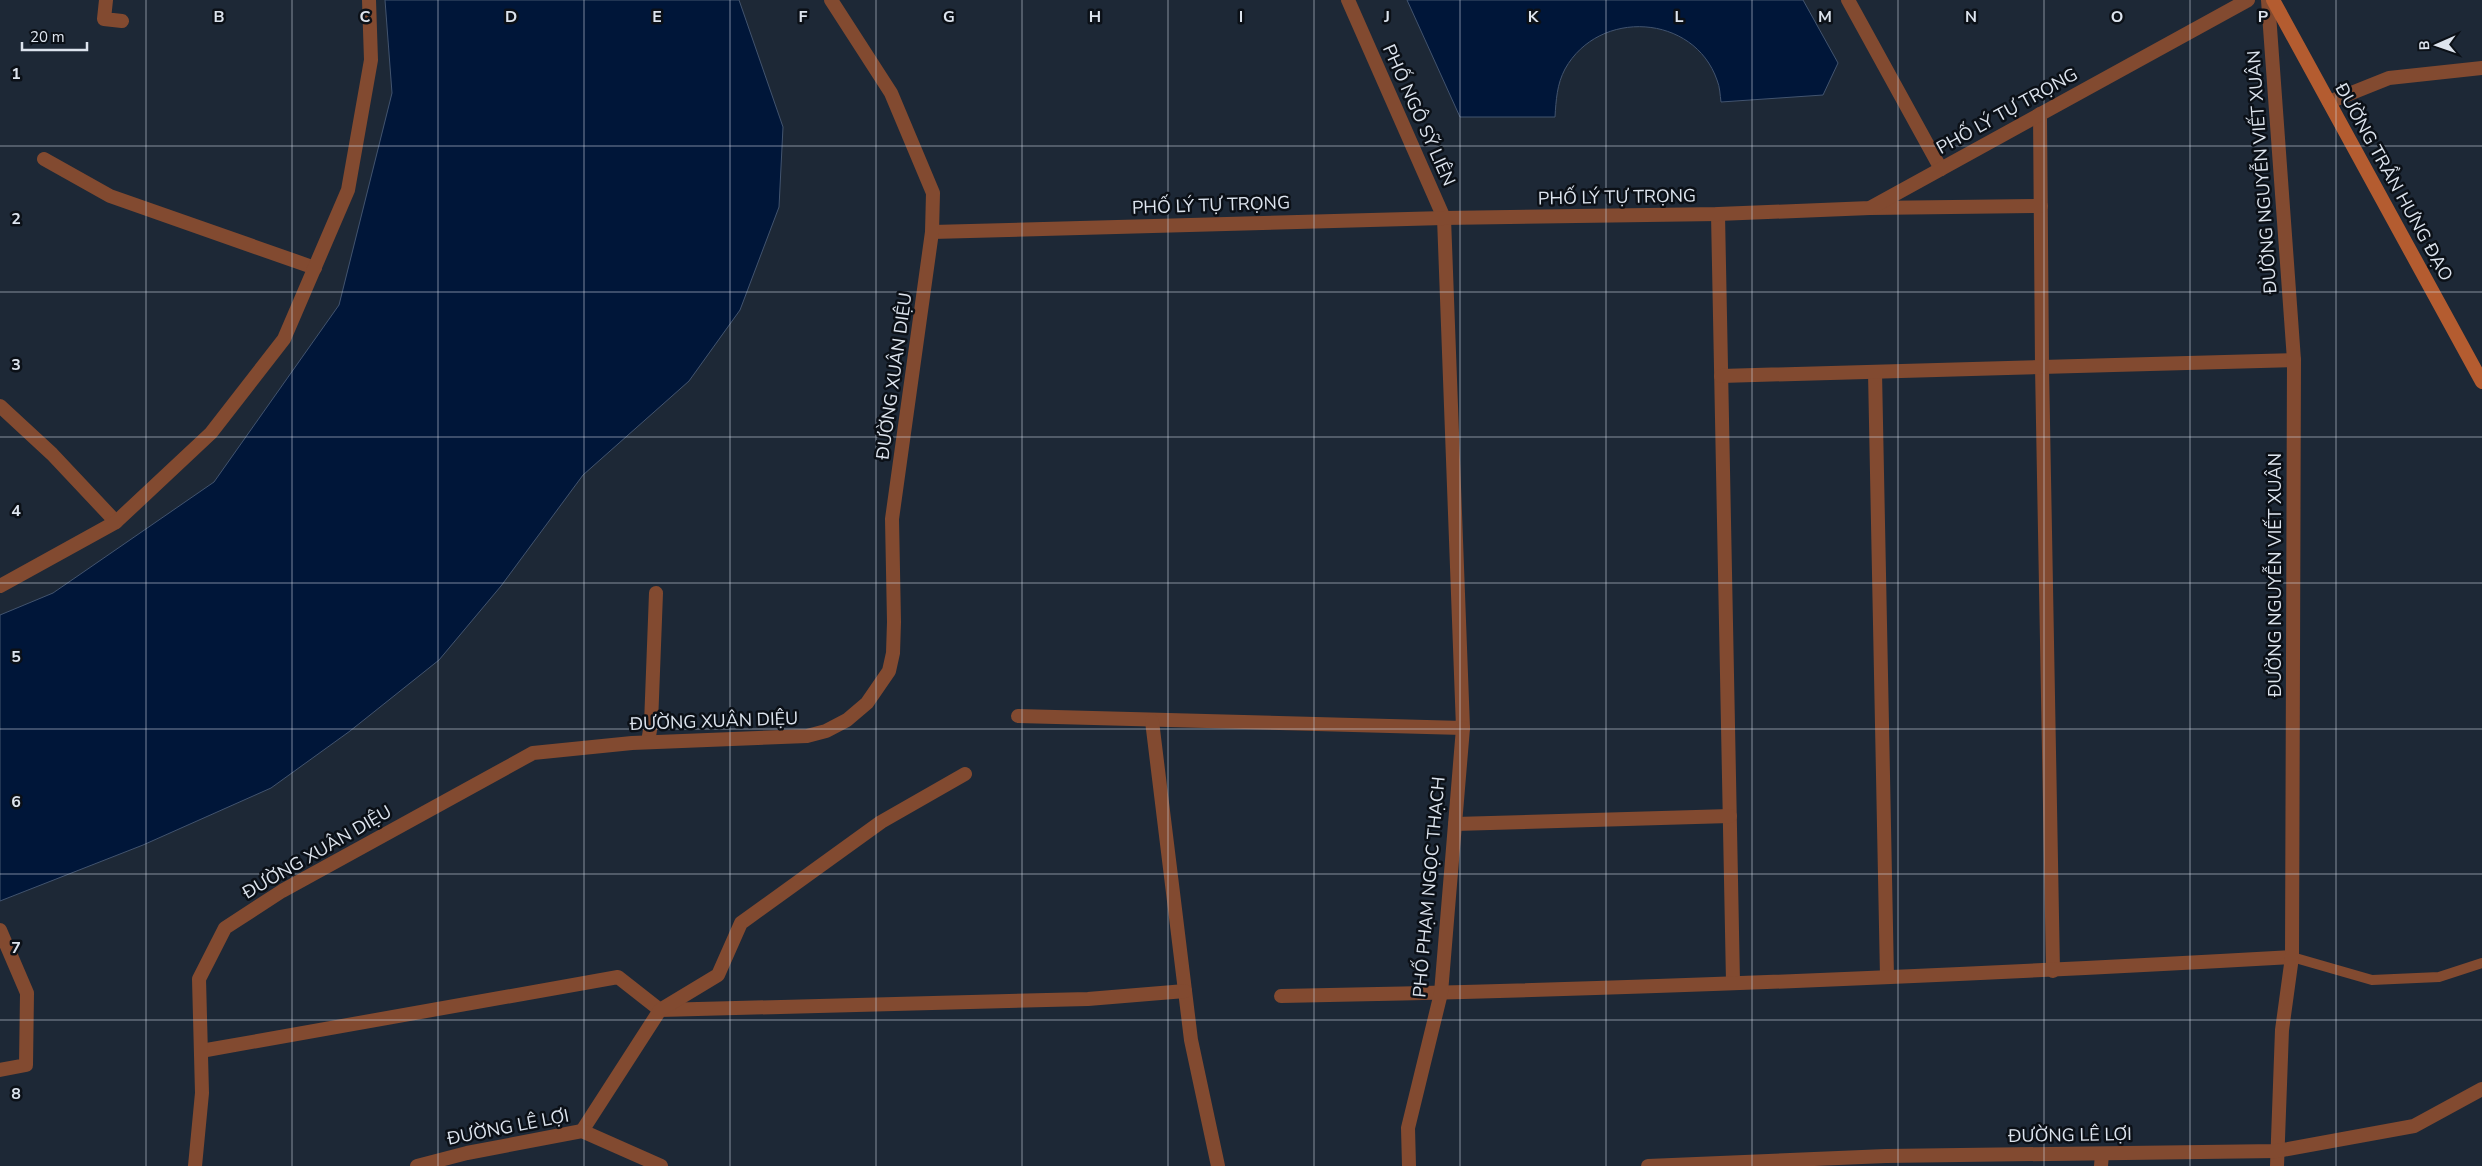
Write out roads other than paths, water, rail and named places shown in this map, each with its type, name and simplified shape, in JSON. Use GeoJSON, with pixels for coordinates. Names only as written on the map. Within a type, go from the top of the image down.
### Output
{"type":"FeatureCollection","features":[{"type":"Feature","properties":{"kind":"main road","name":"ĐƯỜNG TRẦN HƯNG ĐẠO"},"geometry":{"type":"LineString","coordinates":[[2274,0],[2482,382]]}},
{"type":"Feature","properties":{"kind":"street"},"geometry":{"type":"LineString","coordinates":[[106,0],[104,19],[122,20]]}},
{"type":"Feature","properties":{"kind":"street"},"geometry":{"type":"LineString","coordinates":[[0,586],[116,522],[211,432],[284,339],[348,190],[371,60],[369,0]]}},
{"type":"Feature","properties":{"kind":"street","name":"ĐƯỜNG XUÂN DIỆU"},"geometry":{"type":"LineString","coordinates":[[195,1166],[202,1093],[199,979],[225,928],[282,891],[533,753],[648,742],[807,736],[826,731],[847,720],[867,703],[889,671],[893,653],[894,622],[892,519],[932,232],[933,193],[891,93],[830,0]]}},
{"type":"Feature","properties":{"kind":"street","name":"PHỐ NGÔ SỸ LIÊN"},"geometry":{"type":"LineString","coordinates":[[1348,0],[1444,218]]}},
{"type":"Feature","properties":{"kind":"street"},"geometry":{"type":"LineString","coordinates":[[1848,0],[1941,168]]}},
{"type":"Feature","properties":{"kind":"street","name":"PHỐ LÝ TỰ TRỌNG"},"geometry":{"type":"LineString","coordinates":[[932,232],[1444,218],[1718,214],[1870,208],[2248,0]]}},
{"type":"Feature","properties":{"kind":"street","name":"ĐƯỜNG NGUYỄN VIẾT XUÂN"},"geometry":{"type":"LineString","coordinates":[[2268,0],[2294,360],[2292,957],[2282,1030],[2277,1166]]}},
{"type":"Feature","properties":{"kind":"street"},"geometry":{"type":"LineString","coordinates":[[2329,102],[2389,78],[2482,68]]}},
{"type":"Feature","properties":{"kind":"street"},"geometry":{"type":"LineString","coordinates":[[2040,114],[2042,367],[2053,971]]}},
{"type":"Feature","properties":{"kind":"street"},"geometry":{"type":"LineString","coordinates":[[44,159],[110,196],[315,268]]}},
{"type":"Feature","properties":{"kind":"street"},"geometry":{"type":"LineString","coordinates":[[1870,208],[2041,206]]}},
{"type":"Feature","properties":{"kind":"street"},"geometry":{"type":"LineString","coordinates":[[1718,214],[1734,982]]}},
{"type":"Feature","properties":{"kind":"street","name":"PHỐ PHẠM NGỌC THẠCH"},"geometry":{"type":"LineString","coordinates":[[1409,1166],[1408,1128],[1441,992],[1463,728],[1444,218]]}},
{"type":"Feature","properties":{"kind":"street"},"geometry":{"type":"LineString","coordinates":[[1721,376],[2294,360]]}},
{"type":"Feature","properties":{"kind":"street"},"geometry":{"type":"LineString","coordinates":[[1874,372],[1887,977]]}},
{"type":"Feature","properties":{"kind":"street"},"geometry":{"type":"LineString","coordinates":[[0,406],[52,454],[116,522]]}},
{"type":"Feature","properties":{"kind":"street"},"geometry":{"type":"LineString","coordinates":[[648,742],[656,593]]}},
{"type":"Feature","properties":{"kind":"street"},"geometry":{"type":"LineString","coordinates":[[1018,716],[1463,728]]}},
{"type":"Feature","properties":{"kind":"street"},"geometry":{"type":"LineString","coordinates":[[1152,721],[1191,1040],[1218,1166]]}},
{"type":"Feature","properties":{"kind":"street"},"geometry":{"type":"LineString","coordinates":[[582,1131],[660,1010],[718,975],[741,923],[881,822],[965,774]]}},
{"type":"Feature","properties":{"kind":"street"},"geometry":{"type":"LineString","coordinates":[[1455,824],[1730,816]]}},
{"type":"Feature","properties":{"kind":"street"},"geometry":{"type":"LineString","coordinates":[[0,930],[27,993],[26,1064],[0,1070]]}},
{"type":"Feature","properties":{"kind":"street"},"geometry":{"type":"LineString","coordinates":[[1280,996],[2053,971],[2292,957]]}},
{"type":"Feature","properties":{"kind":"street"},"geometry":{"type":"LineString","coordinates":[[201,1051],[618,977],[660,1010],[1088,999],[1185,990]]}},
{"type":"Feature","properties":{"kind":"street","name":"ĐƯỜNG LÊ LỢI"},"geometry":{"type":"LineString","coordinates":[[1648,1166],[2102,1160],[2277,1151],[2414,1126],[2482,1090]]}},
{"type":"Feature","properties":{"kind":"street","name":"ĐƯỜNG LÊ LỢI"},"geometry":{"type":"LineString","coordinates":[[417,1166],[467,1153],[582,1131],[660,1166]]}},
{"type":"Feature","properties":{"kind":"street","name":"ĐƯỜNG NGUYỄN VIẾT XUÂN"},"geometry":{"type":"LineString","coordinates":[[2271,1166],[2277,1151]]}},
{"type":"Feature","properties":{"kind":"lane"},"geometry":{"type":"LineString","coordinates":[[2292,957],[2372,980],[2439,976],[2482,963]]}},
{"type":"Feature","properties":{"kind":"water"},"geometry":{"type":"Polygon","coordinates":[[[385,0],[739,0],[783,127],[779,207],[740,310],[689,381],[583,475],[501,586],[439,660],[350,731],[271,788],[143,845],[0,901],[0,615],[53,593],[214,482],[339,305],[392,93],[385,0]]]}},
{"type":"Feature","properties":{"kind":"water"},"geometry":{"type":"Polygon","coordinates":[[[1407,0],[1803,0],[1838,63],[1823,95],[1721,102],[1718,83],[1705,58],[1688,42],[1668,31],[1645,27],[1622,28],[1600,36],[1580,49],[1562,75],[1556,98],[1555,117],[1460,117],[1407,0]]]}}]}
